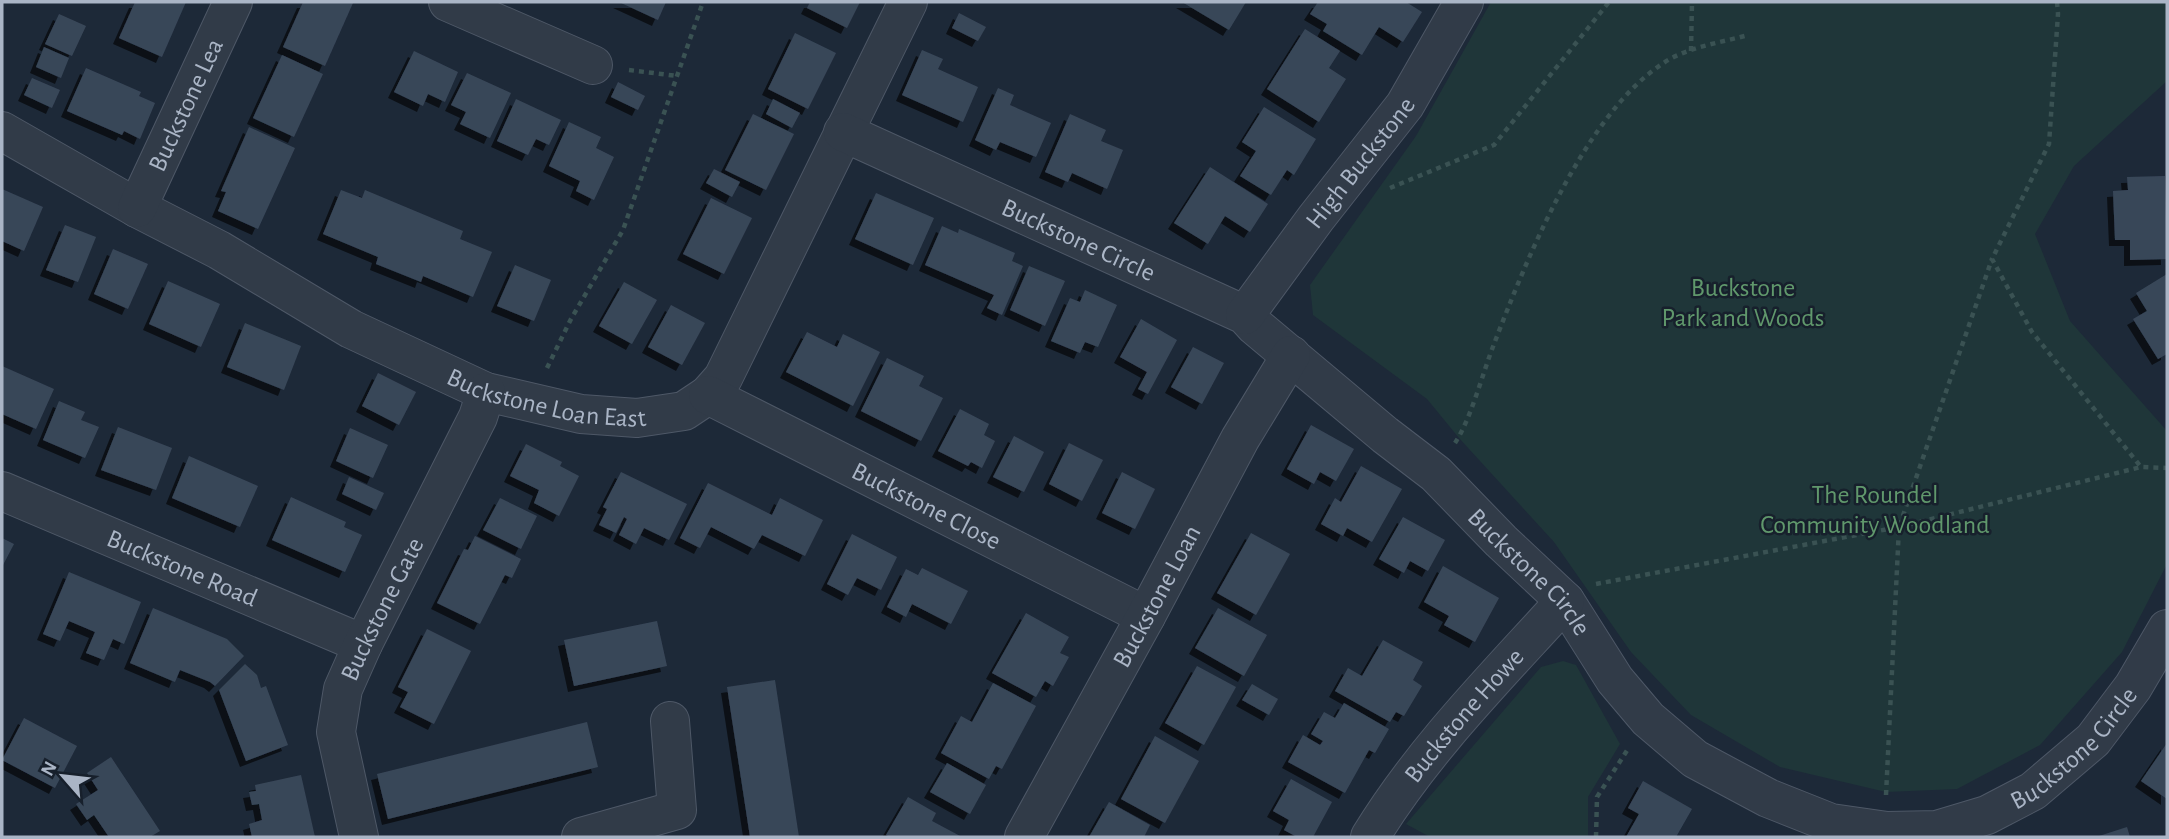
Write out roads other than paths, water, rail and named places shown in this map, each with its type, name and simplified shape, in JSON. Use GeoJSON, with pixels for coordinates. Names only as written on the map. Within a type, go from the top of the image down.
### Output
{"type":"FeatureCollection","features":[{"type":"Feature","properties":{"kind":"street","name":"Buckstone Lea"},"geometry":{"type":"LineString","coordinates":[[137,208],[233,2]]}},
{"type":"Feature","properties":{"kind":"street"},"geometry":{"type":"LineString","coordinates":[[448,2],[551,36],[593,65]]}},
{"type":"Feature","properties":{"kind":"street","name":"Buckstone Loan East"},"geometry":{"type":"LineString","coordinates":[[2,131],[137,208],[219,250],[351,329],[486,392],[581,414],[637,418],[684,411],[708,395],[723,377],[908,2]]}},
{"type":"Feature","properties":{"kind":"street","name":"High Buckstone"},"geometry":{"type":"LineString","coordinates":[[1245,315],[1316,218],[1405,106],[1464,2]]}},
{"type":"Feature","properties":{"kind":"street","name":"Buckstone Circle"},"geometry":{"type":"LineString","coordinates":[[843,132],[1245,315],[1385,435],[1436,474],[1501,541],[1565,601],[1615,680],[1648,719],[1695,759],[1768,798],[1831,823],[1886,834],[1937,830],[1987,815],[2033,791],[2093,740],[2133,687],[2167,629]]}},
{"type":"Feature","properties":{"kind":"street","name":"Buckstone Loan"},"geometry":{"type":"LineString","coordinates":[[1024,837],[1240,439],[1291,355]]}},
{"type":"Feature","properties":{"kind":"street","name":"Buckstone Gate"},"geometry":{"type":"LineString","coordinates":[[359,837],[336,732],[343,689],[478,417],[486,392]]}},
{"type":"Feature","properties":{"kind":"street","name":"Buckstone Close"},"geometry":{"type":"LineString","coordinates":[[708,395],[1146,616]]}},
{"type":"Feature","properties":{"kind":"street","name":"Buckstone Road"},"geometry":{"type":"LineString","coordinates":[[2,491],[363,644]]}},
{"type":"Feature","properties":{"kind":"street","name":"Buckstone Howe"},"geometry":{"type":"LineString","coordinates":[[1370,837],[1442,738],[1565,601]]}},
{"type":"Feature","properties":{"kind":"street"},"geometry":{"type":"LineString","coordinates":[[581,837],[677,810],[670,722]]}},
{"type":"Feature","properties":{"kind":"park label","name":"Buckstone Park and Woods"},"geometry":{"type":"Point","coordinates":[1743,302]}},
{"type":"Feature","properties":{"kind":"park label","name":"The Roundel Community Woodland"},"geometry":{"type":"Point","coordinates":[1875,509]}}]}
